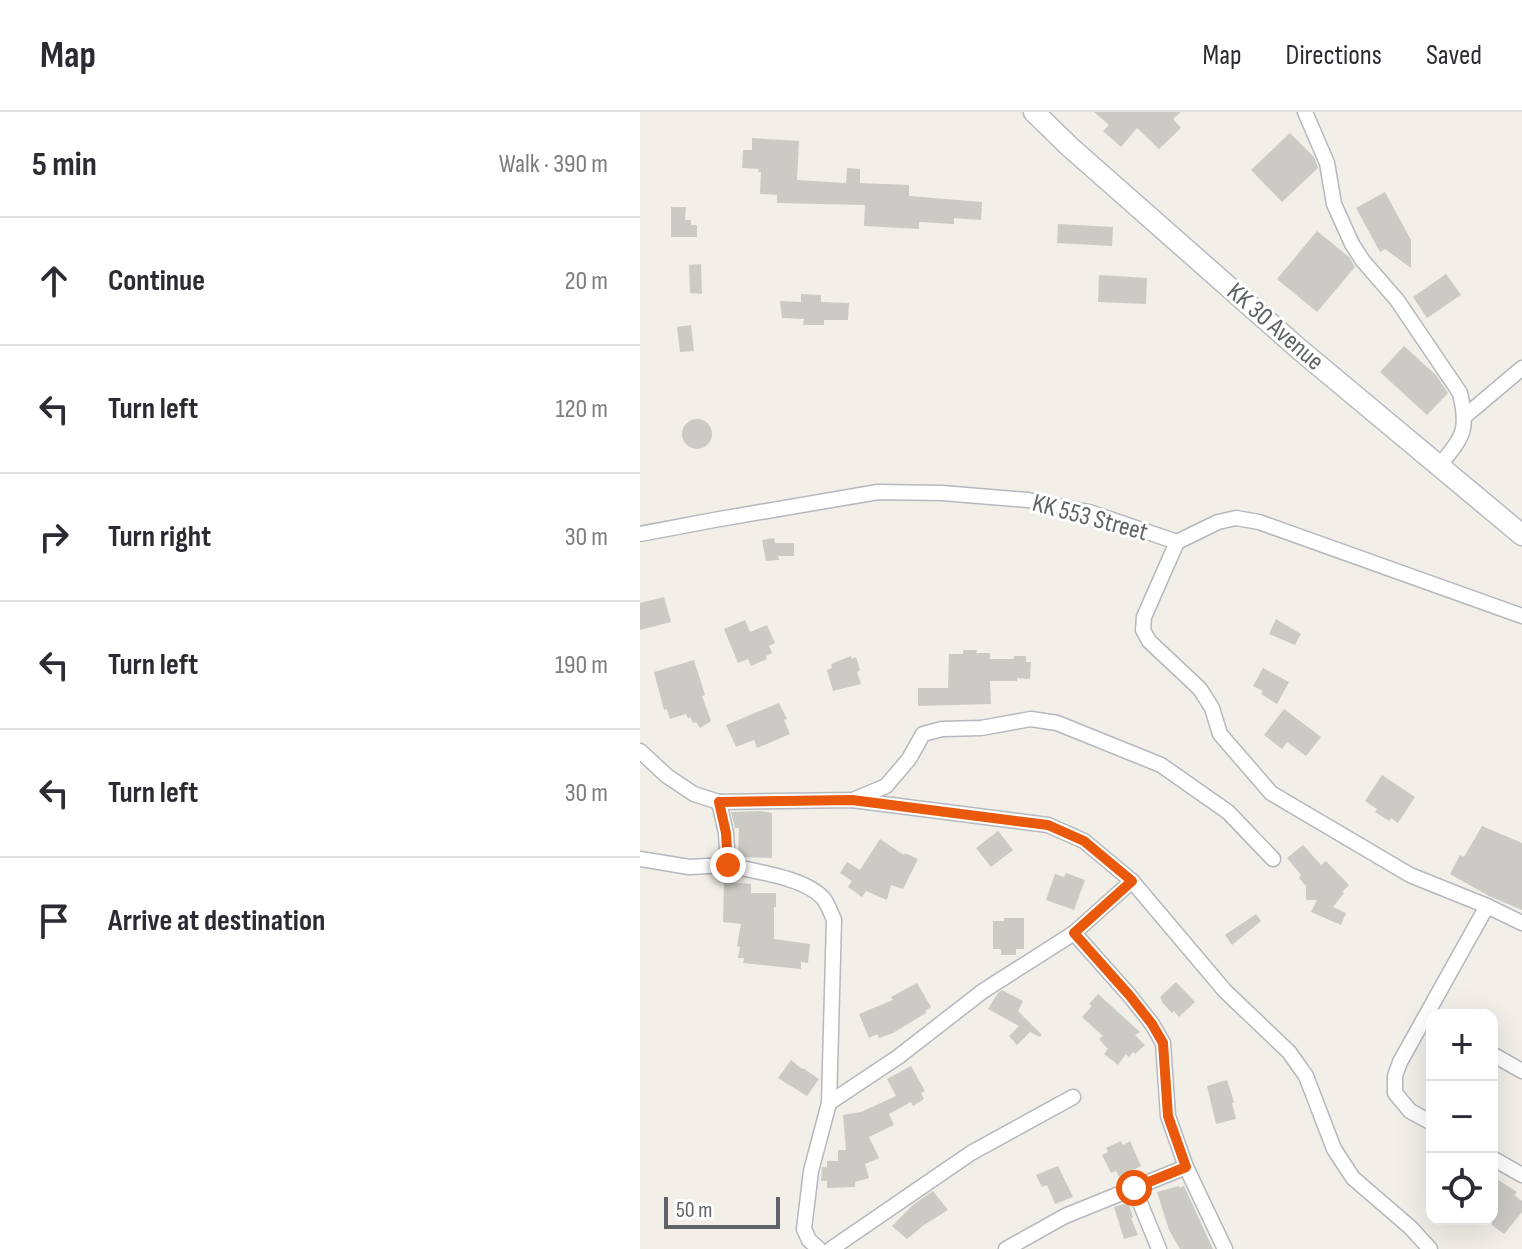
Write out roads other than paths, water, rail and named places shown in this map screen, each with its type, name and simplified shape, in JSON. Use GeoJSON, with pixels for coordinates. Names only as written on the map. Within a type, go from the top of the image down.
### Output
{"type":"FeatureCollection","features":[{"type":"Feature","properties":{"kind":"main road","name":"KK 30 Avenue"},"geometry":{"type":"LineString","coordinates":[[1034,112],[1299,349],[1522,535]]}},
{"type":"Feature","properties":{"kind":"street"},"geometry":{"type":"LineString","coordinates":[[1305,112],[1327,163],[1334,204],[1352,244],[1397,300],[1460,393],[1465,425],[1460,440],[1440,465]]}},
{"type":"Feature","properties":{"kind":"street"},"geometry":{"type":"LineString","coordinates":[[1464,417],[1522,368]]}},
{"type":"Feature","properties":{"kind":"street","name":"KK 553 Street"},"geometry":{"type":"LineString","coordinates":[[640,534],[878,492],[942,493],[1028,500],[1089,512],[1177,542],[1218,522],[1236,518],[1259,522],[1522,616]]}},
{"type":"Feature","properties":{"kind":"street"},"geometry":{"type":"LineString","coordinates":[[1177,542],[1144,617],[1143,630],[1149,641],[1200,689],[1212,708],[1220,734],[1234,753],[1271,793],[1410,875],[1522,923]]}},
{"type":"Feature","properties":{"kind":"street"},"geometry":{"type":"LineString","coordinates":[[852,800],[886,786],[909,759],[923,734],[1031,719],[1057,723],[1161,765],[1228,812],[1273,859]]}},
{"type":"Feature","properties":{"kind":"street"},"geometry":{"type":"LineString","coordinates":[[640,751],[667,776],[694,794],[719,802],[852,800],[1048,825],[1084,841],[1132,881],[1225,991],[1289,1052],[1306,1076],[1334,1149],[1353,1178],[1411,1228],[1430,1249]]}},
{"type":"Feature","properties":{"kind":"street"},"geometry":{"type":"LineString","coordinates":[[719,802],[726,833],[728,865]]}},
{"type":"Feature","properties":{"kind":"street"},"geometry":{"type":"LineString","coordinates":[[640,859],[689,867],[728,865],[798,883],[824,899],[834,920],[829,1103],[811,1171],[804,1229],[809,1240],[819,1249]]}},
{"type":"Feature","properties":{"kind":"street"},"geometry":{"type":"LineString","coordinates":[[829,1103],[898,1057],[983,991],[1074,933],[1132,881]]}},
{"type":"Feature","properties":{"kind":"street"},"geometry":{"type":"LineString","coordinates":[[1434,1009],[1487,906]]}},
{"type":"Feature","properties":{"kind":"street"},"geometry":{"type":"LineString","coordinates":[[1074,933],[1130,996],[1163,1043],[1168,1116],[1186,1167],[1225,1249]]}},
{"type":"Feature","properties":{"kind":"street"},"geometry":{"type":"LineString","coordinates":[[1426,1023],[1400,1062],[1395,1076],[1395,1093],[1410,1111],[1426,1120]]}},
{"type":"Feature","properties":{"kind":"street"},"geometry":{"type":"LineString","coordinates":[[1498,1057],[1522,1071]]}},
{"type":"Feature","properties":{"kind":"street"},"geometry":{"type":"LineString","coordinates":[[831,1249],[971,1153],[1073,1097]]}},
{"type":"Feature","properties":{"kind":"street"},"geometry":{"type":"LineString","coordinates":[[1498,1161],[1522,1175]]}},
{"type":"Feature","properties":{"kind":"street"},"geometry":{"type":"LineString","coordinates":[[1006,1249],[1065,1216],[1186,1167]]}},
{"type":"Feature","properties":{"kind":"street"},"geometry":{"type":"LineString","coordinates":[[1134,1188],[1159,1249]]}}]}
